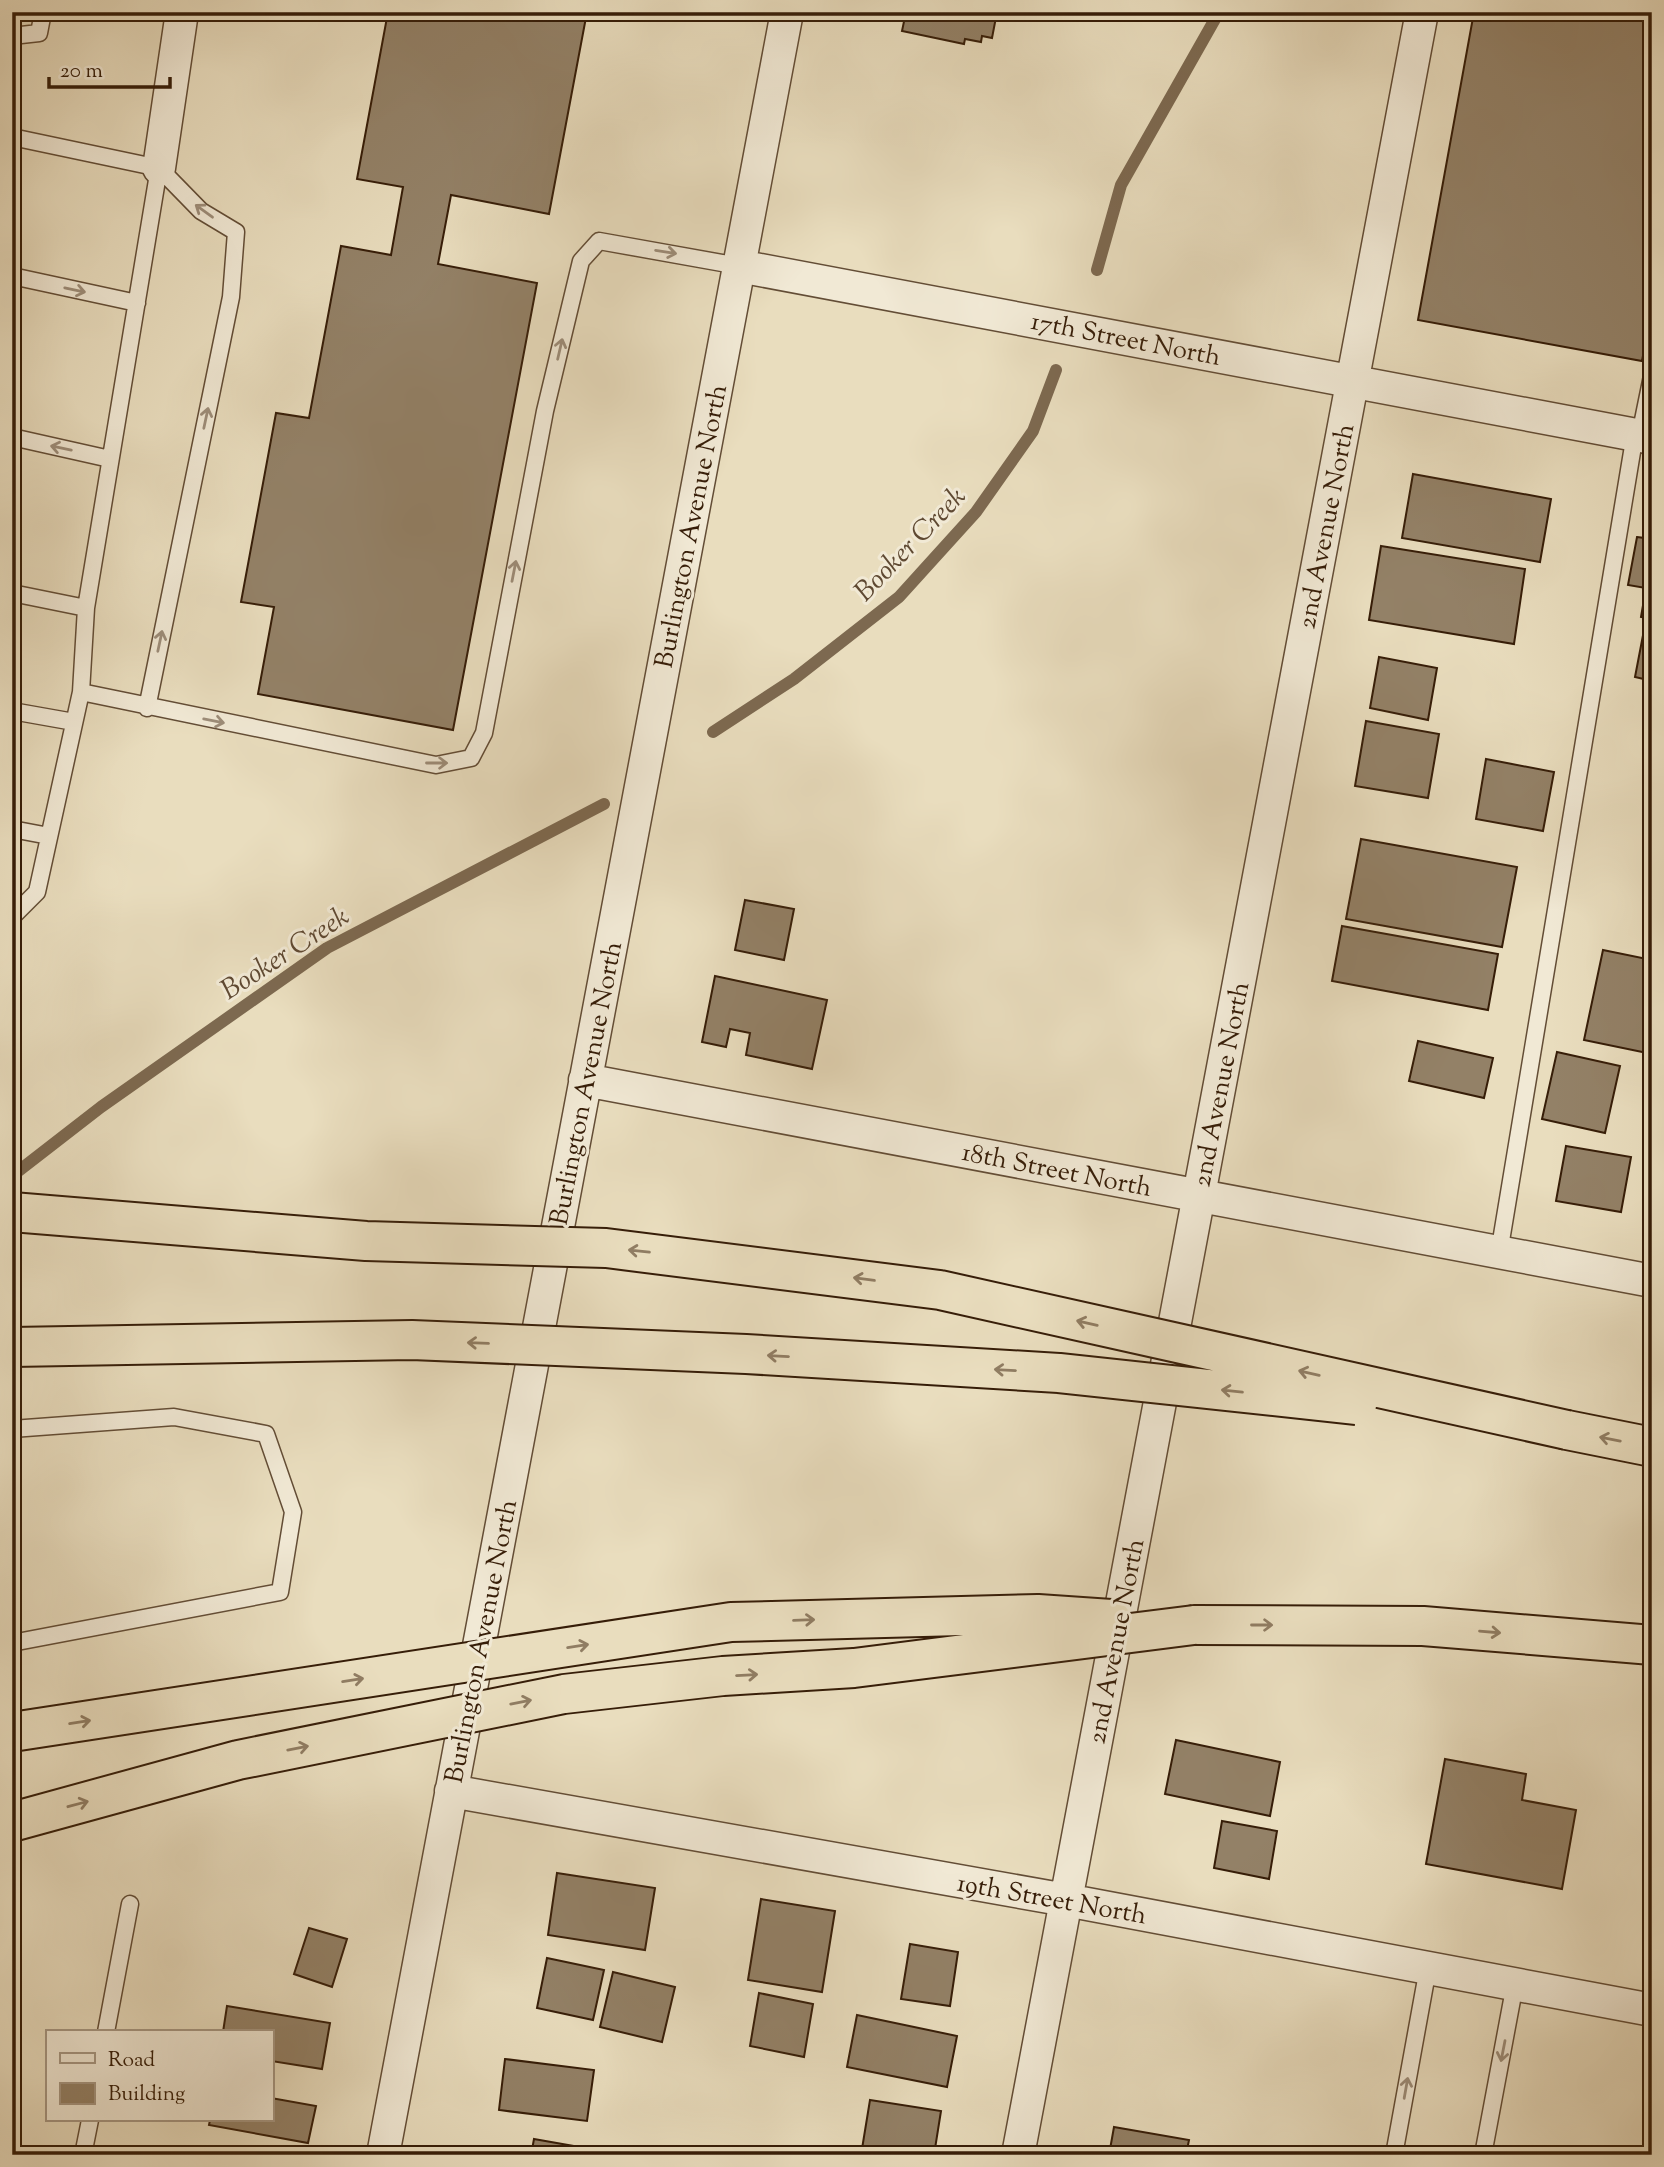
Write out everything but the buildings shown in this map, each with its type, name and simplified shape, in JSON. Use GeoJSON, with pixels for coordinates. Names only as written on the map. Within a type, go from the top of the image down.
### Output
{"type":"FeatureCollection","features":[{"type":"Feature","properties":{"kind":"highway"},"geometry":{"type":"LineString","coordinates":[[12,1212],[366,1241],[606,1248],[940,1290],[1652,1447]]}},
{"type":"Feature","properties":{"kind":"highway"},"geometry":{"type":"LineString","coordinates":[[12,1347],[412,1340],[746,1354],[1059,1373],[1567,1430]]}},
{"type":"Feature","properties":{"kind":"highway"},"geometry":{"type":"LineString","coordinates":[[12,1732],[731,1622],[1038,1614],[1194,1625],[1423,1626],[1652,1645]]}},
{"type":"Feature","properties":{"kind":"highway"},"geometry":{"type":"LineString","coordinates":[[12,1822],[238,1760],[564,1694],[723,1676],[854,1668],[1194,1625]]}},
{"type":"Feature","properties":{"kind":"street"},"geometry":{"type":"LineString","coordinates":[[159,168],[182,12]]}},
{"type":"Feature","properties":{"kind":"street","name":"Burlington Avenue North"},"geometry":{"type":"LineString","coordinates":[[383,2155],[787,12]]}},
{"type":"Feature","properties":{"kind":"street","name":"2nd Avenue North"},"geometry":{"type":"LineString","coordinates":[[1018,2155],[1422,12]]}},
{"type":"Feature","properties":{"kind":"street","name":"17th Street North"},"geometry":{"type":"LineString","coordinates":[[740,266],[1642,436]]}},
{"type":"Feature","properties":{"kind":"street","name":"18th Street North"},"geometry":{"type":"LineString","coordinates":[[585,1080],[1652,1281]]}},
{"type":"Feature","properties":{"kind":"street","name":"19th Street North"},"geometry":{"type":"LineString","coordinates":[[451,1791],[1066,1900],[1652,2010]]}},
{"type":"Feature","properties":{"kind":"lane"},"geometry":{"type":"LineString","coordinates":[[12,36],[39,33],[43,12]]}},
{"type":"Feature","properties":{"kind":"lane"},"geometry":{"type":"LineString","coordinates":[[12,137],[159,168],[201,211],[236,232],[231,297],[147,708],[81,692]]}},
{"type":"Feature","properties":{"kind":"lane"},"geometry":{"type":"LineString","coordinates":[[12,917],[37,892],[81,692],[86,608],[159,168]]}},
{"type":"Feature","properties":{"kind":"lane","name":"17th Street North"},"geometry":{"type":"LineString","coordinates":[[147,708],[436,765],[471,758],[484,733],[545,411],[581,261],[599,242],[740,266]]}},
{"type":"Feature","properties":{"kind":"lane"},"geometry":{"type":"LineString","coordinates":[[12,276],[137,303]]}},
{"type":"Feature","properties":{"kind":"lane"},"geometry":{"type":"LineString","coordinates":[[1499,1253],[1652,376]]}},
{"type":"Feature","properties":{"kind":"lane"},"geometry":{"type":"LineString","coordinates":[[12,437],[110,459]]}},
{"type":"Feature","properties":{"kind":"lane"},"geometry":{"type":"LineString","coordinates":[[12,593],[86,608]]}},
{"type":"Feature","properties":{"kind":"lane"},"geometry":{"type":"LineString","coordinates":[[12,711],[74,722]]}},
{"type":"Feature","properties":{"kind":"lane"},"geometry":{"type":"LineString","coordinates":[[12,829],[49,836]]}},
{"type":"Feature","properties":{"kind":"lane"},"geometry":{"type":"LineString","coordinates":[[12,1429],[174,1417],[266,1434],[293,1512],[280,1592],[17,1642],[12,1638]]}},
{"type":"Feature","properties":{"kind":"lane"},"geometry":{"type":"LineString","coordinates":[[106,2030],[130,1904]]}},
{"type":"Feature","properties":{"kind":"lane"},"geometry":{"type":"LineString","coordinates":[[1394,2155],[1428,1968]]}},
{"type":"Feature","properties":{"kind":"lane"},"geometry":{"type":"LineString","coordinates":[[1483,2155],[1515,1984]]}},
{"type":"Feature","properties":{"kind":"lane"},"geometry":{"type":"LineString","coordinates":[[83,2155],[90,2122]]}},
{"type":"Feature","properties":{"kind":"waterway","name":"Booker Creek"},"geometry":{"type":"LineString","coordinates":[[1097,270],[1121,185],[1219,12]]}},
{"type":"Feature","properties":{"kind":"waterway","name":"Booker Creek"},"geometry":{"type":"LineString","coordinates":[[713,732],[794,679],[899,597],[976,512],[1033,431],[1056,370]]}},
{"type":"Feature","properties":{"kind":"waterway","name":"Booker Creek"},"geometry":{"type":"LineString","coordinates":[[12,1176],[101,1107],[327,948],[604,804]]}}]}
